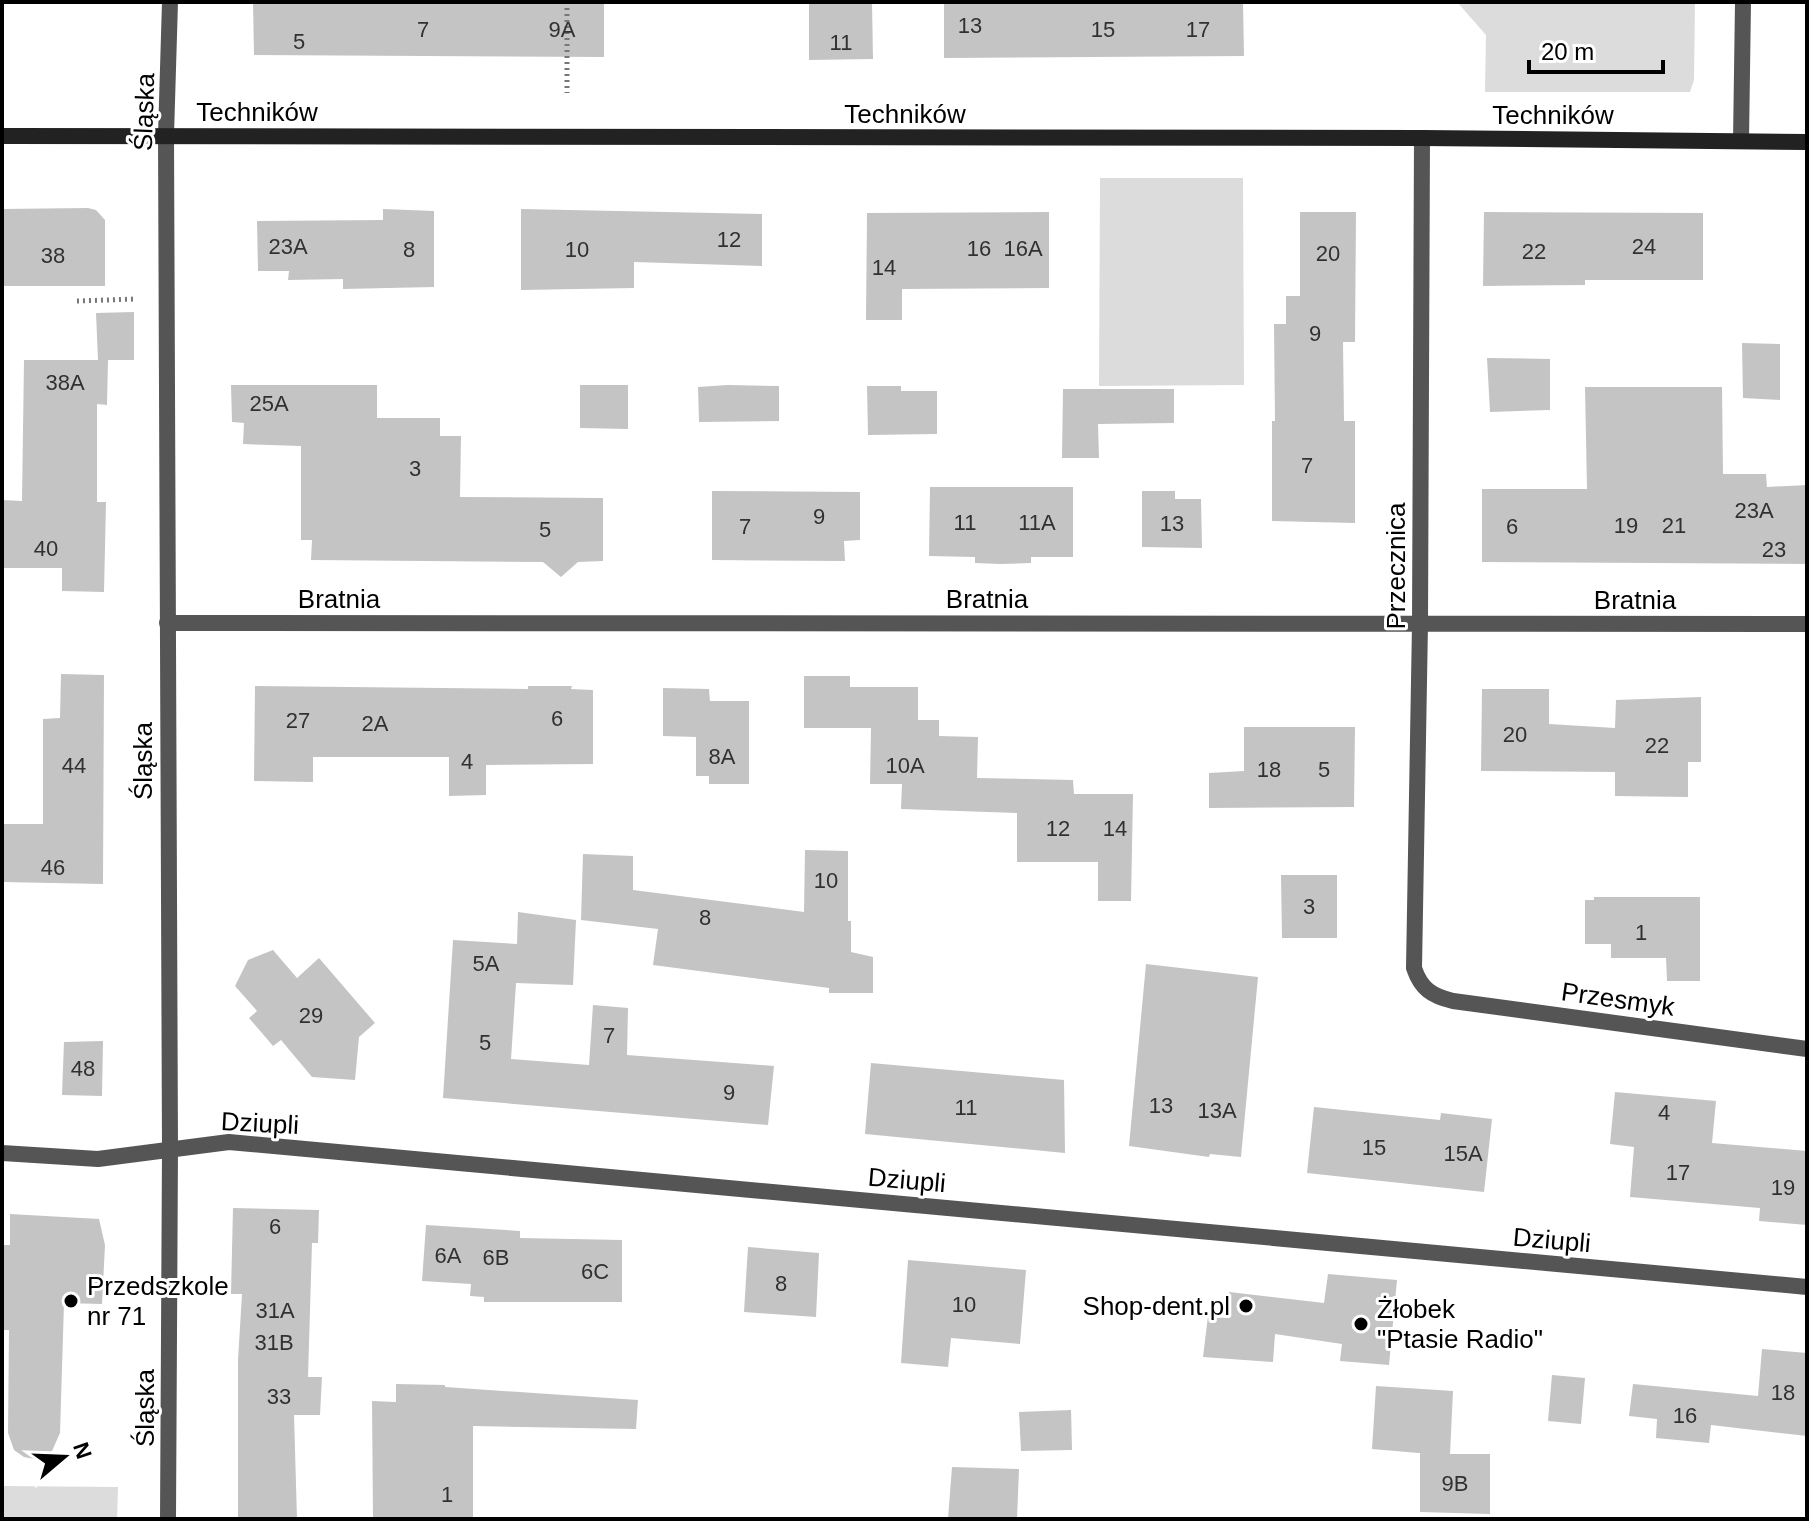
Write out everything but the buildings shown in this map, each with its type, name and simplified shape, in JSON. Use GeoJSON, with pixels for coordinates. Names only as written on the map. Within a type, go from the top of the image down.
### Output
{"type":"FeatureCollection","features":[{"type":"Feature","properties":{"kind":"street","name":"Śląska"},"geometry":{"type":"LineString","coordinates":[[168,1519],[170,1149],[166,135],[170,2]]}},
{"type":"Feature","properties":{"kind":"street"},"geometry":{"type":"LineString","coordinates":[[1741,141],[1743,2]]}},
{"type":"Feature","properties":{"kind":"street","name":"Techników"},"geometry":{"type":"LineString","coordinates":[[2,136],[1422,138],[1807,142]]}},
{"type":"Feature","properties":{"kind":"street","name":"Przecznica"},"geometry":{"type":"LineString","coordinates":[[1422,138],[1420,624],[1414,968],[1418,981],[1426,990]]}},
{"type":"Feature","properties":{"kind":"street","name":"Bratnia"},"geometry":{"type":"LineString","coordinates":[[167,623],[1807,624]]}},
{"type":"Feature","properties":{"kind":"street","name":"Przesmyk"},"geometry":{"type":"LineString","coordinates":[[1426,990],[1437,998],[1453,1001],[1807,1049]]}},
{"type":"Feature","properties":{"kind":"street","name":"Dziupli"},"geometry":{"type":"LineString","coordinates":[[2,1153],[87,1159],[229,1142],[1807,1287]]}},
{"type":"Feature","properties":{"kind":"path"},"geometry":{"type":"LineString","coordinates":[[567,2],[567,93]]}},
{"type":"Feature","properties":{"kind":"path"},"geometry":{"type":"LineString","coordinates":[[77,301],[143,299]]}},
{"type":"Feature","properties":{"kind":"shaded area"},"geometry":{"type":"Polygon","coordinates":[[[1457,2],[1695,2],[1694,80],[1690,92],[1485,92],[1486,35],[1457,2]]]}},
{"type":"Feature","properties":{"kind":"shaded area"},"geometry":{"type":"Polygon","coordinates":[[[1100,178],[1243,178],[1244,385],[1099,386],[1100,178]]]}},
{"type":"Feature","properties":{"kind":"shaded area"},"geometry":{"type":"Polygon","coordinates":[[[2,1486],[118,1487],[117,1519],[2,1519],[2,1486]]]}},
{"type":"Feature","properties":{"kind":"place","name":"Przedszkole nr 71"},"geometry":{"type":"Point","coordinates":[71,1301]}},
{"type":"Feature","properties":{"kind":"place","name":"Shop-dent.pl"},"geometry":{"type":"Point","coordinates":[1246,1306]}},
{"type":"Feature","properties":{"kind":"place","name":"Żłobek \"Ptasie Radio\""},"geometry":{"type":"Point","coordinates":[1361,1324]}}]}
